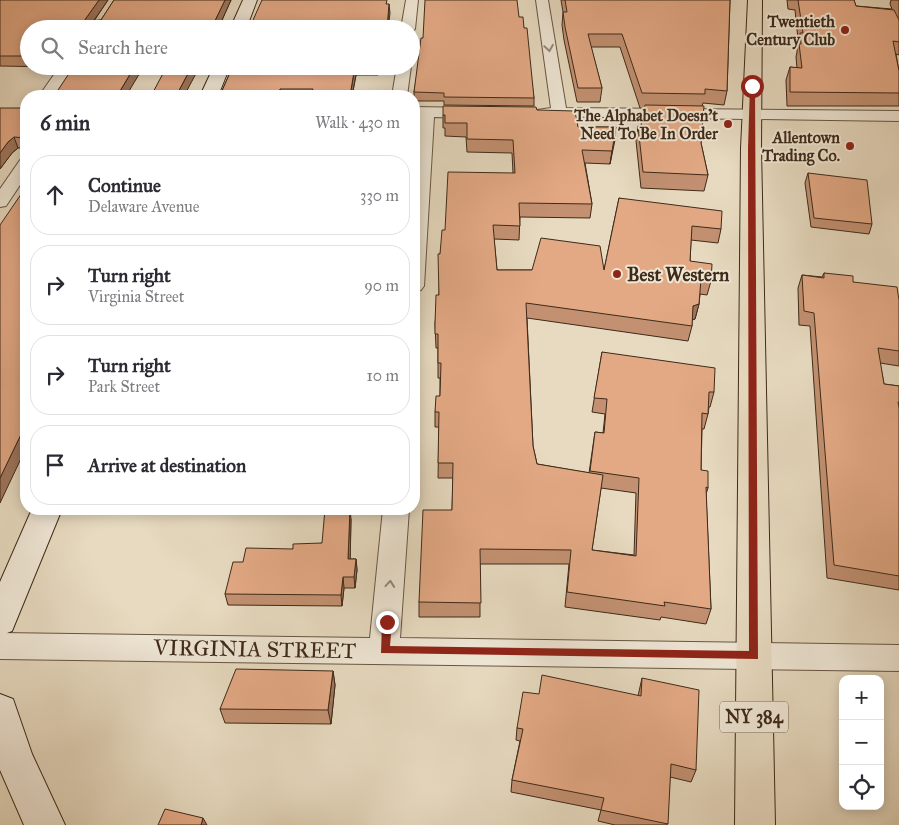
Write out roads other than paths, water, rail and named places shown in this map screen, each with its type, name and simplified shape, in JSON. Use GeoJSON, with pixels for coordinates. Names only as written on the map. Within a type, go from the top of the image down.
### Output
{"type":"FeatureCollection","features":[{"type":"Feature","properties":{"kind":"main road","name":"NY 384"},"geometry":{"type":"LineString","coordinates":[[755,0],[752,115],[755,825]]}},
{"type":"Feature","properties":{"kind":"street"},"geometry":{"type":"LineString","coordinates":[[242,20],[250,0]]}},
{"type":"Feature","properties":{"kind":"street"},"geometry":{"type":"LineString","coordinates":[[409,20],[412,0]]}},
{"type":"Feature","properties":{"kind":"street"},"geometry":{"type":"LineString","coordinates":[[542,0],[559,113]]}},
{"type":"Feature","properties":{"kind":"street"},"geometry":{"type":"LineString","coordinates":[[50,90],[61,75]]}},
{"type":"Feature","properties":{"kind":"street"},"geometry":{"type":"LineString","coordinates":[[212,90],[218,75]]}},
{"type":"Feature","properties":{"kind":"street"},"geometry":{"type":"LineString","coordinates":[[401,90],[403,75]]}},
{"type":"Feature","properties":{"kind":"street"},"geometry":{"type":"LineString","coordinates":[[420,112],[492,113]]}},
{"type":"Feature","properties":{"kind":"street"},"geometry":{"type":"LineString","coordinates":[[530,113],[899,116]]}},
{"type":"Feature","properties":{"kind":"street"},"geometry":{"type":"LineString","coordinates":[[0,202],[20,173]]}},
{"type":"Feature","properties":{"kind":"street"},"geometry":{"type":"LineString","coordinates":[[0,621],[44,515]]}},
{"type":"Feature","properties":{"kind":"street"},"geometry":{"type":"LineString","coordinates":[[384,650],[395,515]]}},
{"type":"Feature","properties":{"kind":"street","name":"VIRGINIA STREET"},"geometry":{"type":"LineString","coordinates":[[0,646],[899,658]]}},
{"type":"Feature","properties":{"kind":"street"},"geometry":{"type":"LineString","coordinates":[[0,710],[14,758],[45,825]]}},
{"type":"Feature","properties":{"kind":"place","name":"Twentieth Century Club"},"geometry":{"type":"Point","coordinates":[845,30]}},
{"type":"Feature","properties":{"kind":"place","name":"The Alphabet Doesn't Need To Be In Order"},"geometry":{"type":"Point","coordinates":[728,124]}},
{"type":"Feature","properties":{"kind":"place","name":"Allentown Trading Co."},"geometry":{"type":"Point","coordinates":[850,146]}},
{"type":"Feature","properties":{"kind":"place","name":"Best Western"},"geometry":{"type":"Point","coordinates":[617,274]}}]}
